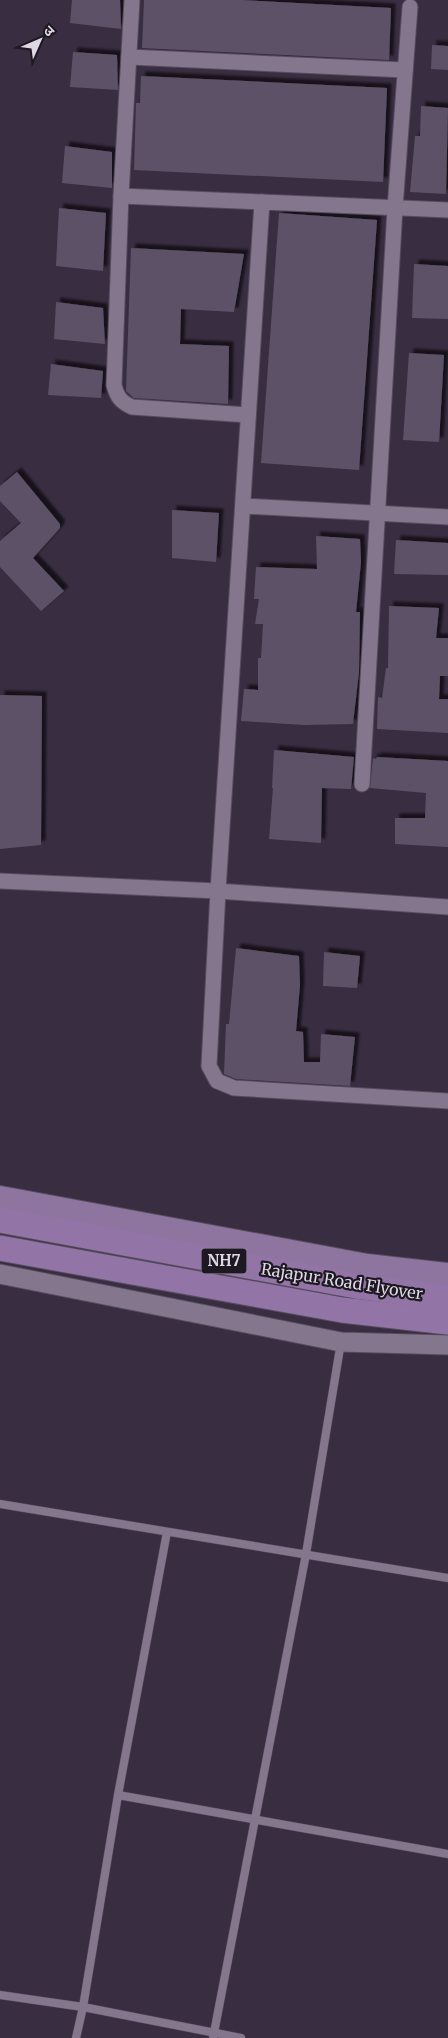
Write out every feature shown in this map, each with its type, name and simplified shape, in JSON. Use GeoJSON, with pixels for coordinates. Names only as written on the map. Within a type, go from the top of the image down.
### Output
{"type":"FeatureCollection","features":[{"type":"Feature","properties":{"kind":"highway","name":"Rajapur Road Flyover"},"geometry":{"type":"LineString","coordinates":[[0,1220],[356,1286],[448,1298]]}},
{"type":"Feature","properties":{"kind":"highway","name":"Rajapur Road Flyover"},"geometry":{"type":"LineString","coordinates":[[0,1248],[342,1310],[448,1322]]}},
{"type":"Feature","properties":{"kind":"main road"},"geometry":{"type":"LineString","coordinates":[[0,1198],[367,1266],[448,1275]]}},
{"type":"Feature","properties":{"kind":"street"},"geometry":{"type":"LineString","coordinates":[[132,0],[121,196],[114,384],[116,394],[123,402],[132,407],[248,416]]}},
{"type":"Feature","properties":{"kind":"street"},"geometry":{"type":"LineString","coordinates":[[362,784],[395,208],[410,7]]}},
{"type":"Feature","properties":{"kind":"street"},"geometry":{"type":"LineString","coordinates":[[129,57],[405,70]]}},
{"type":"Feature","properties":{"kind":"street"},"geometry":{"type":"LineString","coordinates":[[121,196],[448,210]]}},
{"type":"Feature","properties":{"kind":"street"},"geometry":{"type":"LineString","coordinates":[[262,202],[218,891],[209,1066],[216,1081],[234,1088],[448,1101]]}},
{"type":"Feature","properties":{"kind":"street"},"geometry":{"type":"LineString","coordinates":[[243,506],[448,517]]}},
{"type":"Feature","properties":{"kind":"street"},"geometry":{"type":"LineString","coordinates":[[0,881],[218,891],[448,907]]}},
{"type":"Feature","properties":{"kind":"street"},"geometry":{"type":"LineString","coordinates":[[0,1274],[341,1342],[448,1345]]}},
{"type":"Feature","properties":{"kind":"lane"},"geometry":{"type":"LineString","coordinates":[[214,2036],[306,1554],[341,1342]]}},
{"type":"Feature","properties":{"kind":"lane"},"geometry":{"type":"LineString","coordinates":[[0,1504],[448,1578]]}},
{"type":"Feature","properties":{"kind":"lane"},"geometry":{"type":"LineString","coordinates":[[76,2038],[118,1794],[167,1532]]}},
{"type":"Feature","properties":{"kind":"lane"},"geometry":{"type":"LineString","coordinates":[[118,1794],[448,1854]]}},
{"type":"Feature","properties":{"kind":"lane"},"geometry":{"type":"LineString","coordinates":[[0,1995],[82,2007],[214,2036],[241,2038]]}},
{"type":"Feature","properties":{"kind":"building"},"geometry":{"type":"Polygon","coordinates":[[[72,0],[120,0],[121,29],[70,23],[72,0]]]}},
{"type":"Feature","properties":{"kind":"building"},"geometry":{"type":"Polygon","coordinates":[[[144,0],[242,0],[391,8],[389,60],[142,48],[144,0]]]}},
{"type":"Feature","properties":{"kind":"building"},"geometry":{"type":"Polygon","coordinates":[[[432,45],[448,46],[448,70],[431,69],[432,45]]]}},
{"type":"Feature","properties":{"kind":"building"},"geometry":{"type":"Polygon","coordinates":[[[73,52],[117,55],[118,90],[70,87],[73,52]]]}},
{"type":"Feature","properties":{"kind":"building"},"geometry":{"type":"Polygon","coordinates":[[[141,76],[387,88],[383,182],[134,170],[136,103],[140,103],[141,76]]]}},
{"type":"Feature","properties":{"kind":"building"},"geometry":{"type":"Polygon","coordinates":[[[421,106],[448,108],[446,194],[410,192],[415,136],[420,136],[421,106]]]}},
{"type":"Feature","properties":{"kind":"building"},"geometry":{"type":"Polygon","coordinates":[[[65,146],[112,152],[112,188],[62,183],[65,146]]]}},
{"type":"Feature","properties":{"kind":"building"},"geometry":{"type":"Polygon","coordinates":[[[59,208],[106,213],[103,271],[56,266],[59,208]]]}},
{"type":"Feature","properties":{"kind":"building"},"geometry":{"type":"Polygon","coordinates":[[[279,213],[377,220],[359,470],[261,463],[279,213]]]}},
{"type":"Feature","properties":{"kind":"building"},"geometry":{"type":"Polygon","coordinates":[[[131,248],[244,254],[234,312],[181,309],[180,344],[229,346],[228,404],[134,398],[126,391],[131,248]]]}},
{"type":"Feature","properties":{"kind":"building"},"geometry":{"type":"Polygon","coordinates":[[[414,264],[448,266],[448,319],[412,318],[414,264]]]}},
{"type":"Feature","properties":{"kind":"building"},"geometry":{"type":"Polygon","coordinates":[[[56,302],[103,308],[105,344],[54,339],[56,302]]]}},
{"type":"Feature","properties":{"kind":"building"},"geometry":{"type":"Polygon","coordinates":[[[409,353],[444,355],[439,442],[403,440],[409,353]]]}},
{"type":"Feature","properties":{"kind":"building"},"geometry":{"type":"Polygon","coordinates":[[[51,364],[103,371],[101,398],[48,395],[51,364]]]}},
{"type":"Feature","properties":{"kind":"building"},"geometry":{"type":"Polygon","coordinates":[[[17,472],[60,524],[60,528],[33,558],[64,591],[41,611],[0,567],[0,541],[21,523],[0,501],[0,486],[17,472]]]}},
{"type":"Feature","properties":{"kind":"building"},"geometry":{"type":"Polygon","coordinates":[[[172,510],[219,513],[216,562],[172,558],[172,510]]]}},
{"type":"Feature","properties":{"kind":"building"},"geometry":{"type":"Polygon","coordinates":[[[316,536],[360,539],[361,562],[356,612],[360,612],[359,672],[353,724],[304,725],[241,721],[244,689],[258,690],[258,658],[261,658],[263,624],[255,624],[259,599],[254,599],[256,567],[317,569],[316,536]]]}},
{"type":"Feature","properties":{"kind":"building"},"geometry":{"type":"Polygon","coordinates":[[[396,540],[448,543],[448,575],[394,574],[396,540]]]}},
{"type":"Feature","properties":{"kind":"building"},"geometry":{"type":"Polygon","coordinates":[[[389,606],[439,608],[436,638],[448,638],[448,676],[440,676],[439,699],[448,699],[448,733],[377,729],[378,697],[382,698],[386,668],[388,668],[389,606]]]}},
{"type":"Feature","properties":{"kind":"building"},"geometry":{"type":"Polygon","coordinates":[[[0,695],[42,696],[41,845],[0,849],[0,695]]]}},
{"type":"Feature","properties":{"kind":"building"},"geometry":{"type":"Polygon","coordinates":[[[274,750],[354,757],[351,789],[322,788],[321,843],[269,839],[274,750]]]}},
{"type":"Feature","properties":{"kind":"building"},"geometry":{"type":"Polygon","coordinates":[[[377,757],[448,761],[448,847],[395,844],[395,818],[425,818],[426,793],[370,788],[373,758],[376,759],[377,757]]]}},
{"type":"Feature","properties":{"kind":"building"},"geometry":{"type":"Polygon","coordinates":[[[236,948],[299,956],[300,985],[296,1031],[303,1032],[304,1062],[320,1062],[321,1034],[355,1037],[350,1086],[236,1079],[224,1074],[226,1024],[229,1024],[236,948]]]}},
{"type":"Feature","properties":{"kind":"building"},"geometry":{"type":"Polygon","coordinates":[[[324,952],[360,956],[357,988],[323,986],[324,952]]]}}]}
